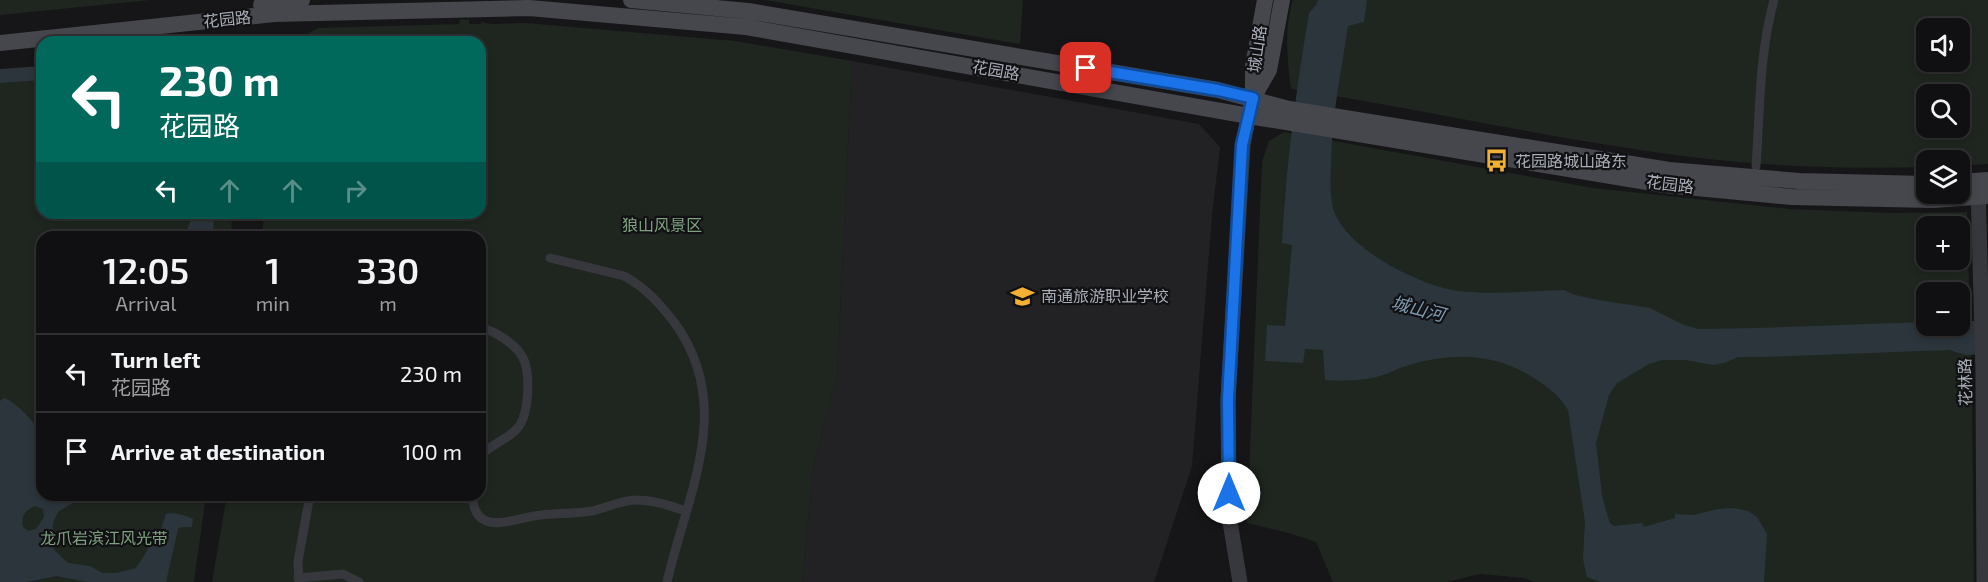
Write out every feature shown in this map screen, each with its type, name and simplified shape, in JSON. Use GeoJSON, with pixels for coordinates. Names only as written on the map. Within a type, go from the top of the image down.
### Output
{"type":"FeatureCollection","features":[{"type":"Feature","properties":{"kind":"main road","name":"花园路"},"geometry":{"type":"LineString","coordinates":[[52,36],[275,6],[302,0]]}},
{"type":"Feature","properties":{"kind":"main road","name":"花园路"},"geometry":{"type":"LineString","coordinates":[[630,0],[759,13],[1207,88],[1253,98],[1287,116]]}},
{"type":"Feature","properties":{"kind":"main road","name":"城山路"},"geometry":{"type":"LineString","coordinates":[[1253,98],[1253,66],[1265,0]]}},
{"type":"Feature","properties":{"kind":"main road","name":"城山路"},"geometry":{"type":"LineString","coordinates":[[1253,98],[1269,70],[1282,0]]}},
{"type":"Feature","properties":{"kind":"main road","name":"花园路"},"geometry":{"type":"LineString","coordinates":[[0,36],[275,6],[529,8],[746,27],[1249,116],[1287,116],[1669,170],[1799,182],[1916,184]]}},
{"type":"Feature","properties":{"kind":"main road","name":"花园路"},"geometry":{"type":"LineString","coordinates":[[0,43],[36,38]]}},
{"type":"Feature","properties":{"kind":"main road","name":"花园路"},"geometry":{"type":"LineString","coordinates":[[1336,123],[1665,185],[1792,197],[1934,201],[1983,189]]}},
{"type":"Feature","properties":{"kind":"street"},"geometry":{"type":"LineString","coordinates":[[1756,166],[1764,59],[1774,0]]}},
{"type":"Feature","properties":{"kind":"street","name":"城山路"},"geometry":{"type":"LineString","coordinates":[[1240,582],[1229,516],[1228,400],[1242,145],[1253,98]]}},
{"type":"Feature","properties":{"kind":"street","name":"花林路"},"geometry":{"type":"LineString","coordinates":[[1983,189],[1984,582]]}},
{"type":"Feature","properties":{"kind":"street"},"geometry":{"type":"LineString","coordinates":[[550,258],[632,280],[658,303],[683,335],[693,354],[704,400],[705,425],[702,453],[667,582]]}},
{"type":"Feature","properties":{"kind":"street"},"geometry":{"type":"LineString","coordinates":[[486,330],[496,332],[520,353],[528,379],[526,404],[520,424],[510,435],[486,451]]}},
{"type":"Feature","properties":{"kind":"street"},"geometry":{"type":"LineString","coordinates":[[473,501],[475,511],[481,517],[487,521],[503,524],[522,518],[591,511],[636,500],[662,503],[686,512]]}},
{"type":"Feature","properties":{"kind":"street"},"geometry":{"type":"LineString","coordinates":[[309,501],[300,545],[298,580],[343,574],[359,582]]}},
{"type":"Feature","properties":{"kind":"shaded area","name":"南通旅游职业学校"},"geometry":{"type":"Polygon","coordinates":[[[852,61],[1199,124],[1220,147],[1212,215],[1192,466],[1154,582],[802,582],[814,462],[837,377],[852,61]]]}},
{"type":"Feature","properties":{"kind":"green space"},"geometry":{"type":"Polygon","coordinates":[[[0,0],[150,0],[0,15],[0,0]]]}},
{"type":"Feature","properties":{"kind":"green space"},"geometry":{"type":"Polygon","coordinates":[[[765,0],[1023,0],[1020,44],[765,0]]]}},
{"type":"Feature","properties":{"kind":"green space"},"geometry":{"type":"Polygon","coordinates":[[[1293,0],[1988,0],[1988,164],[1970,165],[1970,150],[1916,150],[1916,167],[1790,166],[1708,159],[1603,144],[1291,89],[1288,67],[1288,22],[1293,0]]]}},
{"type":"Feature","properties":{"kind":"green space","name":"狼山风景区"},"geometry":{"type":"Polygon","coordinates":[[[460,19],[469,20],[469,24],[526,23],[735,41],[852,61],[837,377],[814,462],[802,582],[212,582],[226,501],[486,501],[486,231],[262,231],[264,219],[486,219],[486,36],[303,36],[318,28],[459,24],[460,19]]]}},
{"type":"Feature","properties":{"kind":"green space","name":"龙爪岩滨江风光带"},"geometry":{"type":"Polygon","coordinates":[[[36,71],[36,219],[232,219],[231,231],[36,231],[36,501],[205,501],[194,582],[0,582],[0,74],[36,71]]]}},
{"type":"Feature","properties":{"kind":"green space"},"geometry":{"type":"Polygon","coordinates":[[[1284,132],[1593,188],[1790,209],[1891,213],[1967,212],[1967,216],[1916,216],[1916,270],[1969,270],[1969,282],[1916,282],[1916,336],[1970,336],[1970,325],[1974,582],[1535,582],[1523,578],[1480,574],[1447,582],[1333,582],[1316,542],[1247,523],[1262,162],[1269,141],[1284,132]]]}},
{"type":"Feature","properties":{"kind":"water","name":"城山河"},"geometry":{"type":"Polygon","coordinates":[[[1318,0],[1367,0],[1364,22],[1348,26],[1333,131],[1331,198],[1340,223],[1367,251],[1385,263],[1442,288],[1498,293],[1564,290],[1575,295],[1650,308],[1684,325],[1698,329],[1916,322],[1916,336],[1970,336],[1970,321],[1988,321],[1988,354],[1966,355],[1949,350],[1738,357],[1713,365],[1686,360],[1662,360],[1649,364],[1617,383],[1609,395],[1596,443],[1602,495],[1610,523],[1614,526],[1642,523],[1644,527],[1675,518],[1675,514],[1693,515],[1733,508],[1748,511],[1757,517],[1767,534],[1764,582],[1600,582],[1587,577],[1583,559],[1585,522],[1568,410],[1555,394],[1539,381],[1513,367],[1483,358],[1437,359],[1406,366],[1376,377],[1344,381],[1325,380],[1323,350],[1305,349],[1303,363],[1265,361],[1267,325],[1285,326],[1292,245],[1282,243],[1289,157],[1309,13],[1318,0]]]}},
{"type":"Feature","properties":{"kind":"water"},"geometry":{"type":"Polygon","coordinates":[[[36,66],[36,80],[0,83],[0,69],[36,66]]]}},
{"type":"Feature","properties":{"kind":"water"},"geometry":{"type":"Polygon","coordinates":[[[191,219],[214,219],[213,231],[187,231],[191,219]]]}},
{"type":"Feature","properties":{"kind":"water"},"geometry":{"type":"Polygon","coordinates":[[[4,398],[13,403],[36,426],[36,501],[74,501],[58,512],[53,523],[52,543],[55,551],[68,563],[90,566],[103,573],[116,573],[136,568],[147,551],[150,540],[158,535],[166,514],[180,514],[193,519],[192,527],[178,529],[166,582],[87,582],[57,576],[26,582],[0,582],[0,401],[4,398]],[[35,506],[26,511],[22,520],[23,527],[28,531],[36,529],[44,517],[43,509],[35,506]]]}},
{"type":"Feature","properties":{"kind":"place","name":"花园路城山路东"},"geometry":{"type":"Point","coordinates":[1497,161]}},
{"type":"Feature","properties":{"kind":"place","name":"南通旅游职业学校"},"geometry":{"type":"Point","coordinates":[1023,296]}},
{"type":"Feature","properties":{"kind":"route"},"geometry":{"type":"LineString","coordinates":[[1086,68],[1253,98],[1242,145],[1228,400],[1229,493]]}}]}
